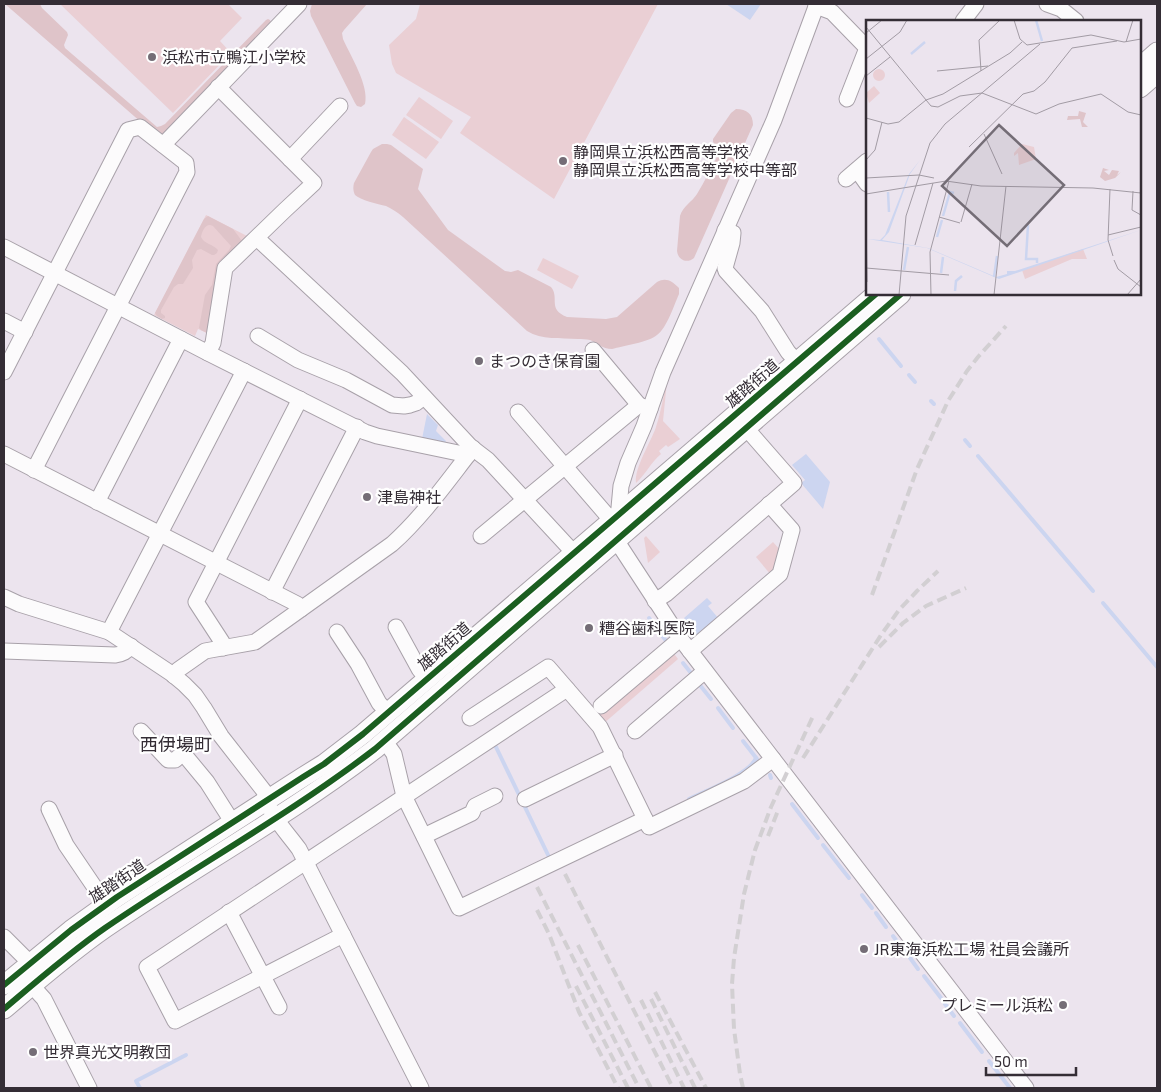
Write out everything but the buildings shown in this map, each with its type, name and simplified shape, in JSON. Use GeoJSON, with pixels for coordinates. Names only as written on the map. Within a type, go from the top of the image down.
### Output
{"type":"FeatureCollection","features":[{"type":"Feature","properties":{"kind":"main road"},"geometry":{"type":"LineString","coordinates":[[1141,67],[1157,52]]}},
{"type":"Feature","properties":{"kind":"main road"},"geometry":{"type":"LineString","coordinates":[[1141,87],[1157,73]]}},
{"type":"Feature","properties":{"kind":"main road","name":"雄踏街道"},"geometry":{"type":"LineString","coordinates":[[4,1009],[27,973],[72,930],[106,904],[324,764],[388,713],[875,295]]}},
{"type":"Feature","properties":{"kind":"main road","name":"雄踏街道"},"geometry":{"type":"LineString","coordinates":[[4,985],[27,973],[60,961],[105,929],[335,779],[384,740],[900,295]]}},
{"type":"Feature","properties":{"kind":"street"},"geometry":{"type":"LineString","coordinates":[[163,145],[299,4]]}},
{"type":"Feature","properties":{"kind":"street"},"geometry":{"type":"LineString","coordinates":[[964,20],[976,4]]}},
{"type":"Feature","properties":{"kind":"street"},"geometry":{"type":"LineString","coordinates":[[1047,4],[1060,9],[1075,20]]}},
{"type":"Feature","properties":{"kind":"street"},"geometry":{"type":"LineString","coordinates":[[866,48],[832,12],[817,5],[774,120],[702,284],[644,407],[621,486],[615,518],[616,540],[680,638],[1026,1088]]}},
{"type":"Feature","properties":{"kind":"street"},"geometry":{"type":"LineString","coordinates":[[847,98],[866,51]]}},
{"type":"Feature","properties":{"kind":"street"},"geometry":{"type":"LineString","coordinates":[[208,353],[212,343],[225,268],[314,184],[218,87]]}},
{"type":"Feature","properties":{"kind":"street"},"geometry":{"type":"LineString","coordinates":[[290,159],[340,106]]}},
{"type":"Feature","properties":{"kind":"street"},"geometry":{"type":"LineString","coordinates":[[4,372],[128,130],[140,127],[186,163],[187,172],[34,470]]}},
{"type":"Feature","properties":{"kind":"street"},"geometry":{"type":"LineString","coordinates":[[857,170],[866,183]]}},
{"type":"Feature","properties":{"kind":"street"},"geometry":{"type":"LineString","coordinates":[[726,230],[734,233],[725,268],[726,271],[762,311],[788,352],[797,362]]}},
{"type":"Feature","properties":{"kind":"street"},"geometry":{"type":"LineString","coordinates":[[260,242],[402,373],[470,452]]}},
{"type":"Feature","properties":{"kind":"street"},"geometry":{"type":"LineString","coordinates":[[4,247],[208,353],[377,436],[470,452],[488,460],[574,553]]}},
{"type":"Feature","properties":{"kind":"street"},"geometry":{"type":"LineString","coordinates":[[702,284],[707,286],[726,271]]}},
{"type":"Feature","properties":{"kind":"street"},"geometry":{"type":"LineString","coordinates":[[4,321],[25,332]]}},
{"type":"Feature","properties":{"kind":"street"},"geometry":{"type":"LineString","coordinates":[[258,336],[298,360],[346,380],[392,405],[410,405],[424,397]]}},
{"type":"Feature","properties":{"kind":"street"},"geometry":{"type":"LineString","coordinates":[[97,502],[181,339]]}},
{"type":"Feature","properties":{"kind":"street"},"geometry":{"type":"LineString","coordinates":[[594,350],[644,407]]}},
{"type":"Feature","properties":{"kind":"street"},"geometry":{"type":"LineString","coordinates":[[109,632],[244,371]]}},
{"type":"Feature","properties":{"kind":"street"},"geometry":{"type":"LineString","coordinates":[[223,648],[222,642],[196,602],[300,399]]}},
{"type":"Feature","properties":{"kind":"street"},"geometry":{"type":"LineString","coordinates":[[480,536],[566,466],[644,407]]}},
{"type":"Feature","properties":{"kind":"street"},"geometry":{"type":"LineString","coordinates":[[518,412],[615,518]]}},
{"type":"Feature","properties":{"kind":"street"},"geometry":{"type":"LineString","coordinates":[[272,592],[357,427]]}},
{"type":"Feature","properties":{"kind":"street"},"geometry":{"type":"LineString","coordinates":[[655,601],[666,594],[794,483],[746,428]]}},
{"type":"Feature","properties":{"kind":"street"},"geometry":{"type":"LineString","coordinates":[[174,676],[178,670],[205,651],[255,642],[392,544],[416,521],[470,452]]}},
{"type":"Feature","properties":{"kind":"street"},"geometry":{"type":"LineString","coordinates":[[4,454],[297,604],[301,609]]}},
{"type":"Feature","properties":{"kind":"street"},"geometry":{"type":"LineString","coordinates":[[690,651],[780,574],[792,530],[769,504]]}},
{"type":"Feature","properties":{"kind":"street"},"geometry":{"type":"LineString","coordinates":[[4,597],[19,604],[109,632],[190,689],[221,736],[264,791],[266,802],[305,862],[421,1088]]}},
{"type":"Feature","properties":{"kind":"street"},"geometry":{"type":"LineString","coordinates":[[396,627],[419,669],[427,679]]}},
{"type":"Feature","properties":{"kind":"street"},"geometry":{"type":"LineString","coordinates":[[337,632],[358,664],[379,703],[388,713]]}},
{"type":"Feature","properties":{"kind":"street"},"geometry":{"type":"LineString","coordinates":[[605,697],[680,638]]}},
{"type":"Feature","properties":{"kind":"street"},"geometry":{"type":"LineString","coordinates":[[4,650],[115,655],[122,654],[131,646]]}},
{"type":"Feature","properties":{"kind":"street"},"geometry":{"type":"LineString","coordinates":[[470,718],[548,667],[600,727],[649,827],[744,781],[773,759]]}},
{"type":"Feature","properties":{"kind":"street"},"geometry":{"type":"LineString","coordinates":[[634,730],[705,671]]}},
{"type":"Feature","properties":{"kind":"street"},"geometry":{"type":"LineString","coordinates":[[343,935],[175,1021],[147,967],[567,689]]}},
{"type":"Feature","properties":{"kind":"street"},"geometry":{"type":"LineString","coordinates":[[142,731],[168,760],[175,760],[183,753],[207,782],[233,823]]}},
{"type":"Feature","properties":{"kind":"street"},"geometry":{"type":"LineString","coordinates":[[384,740],[394,754],[404,796],[459,908],[645,818]]}},
{"type":"Feature","properties":{"kind":"street"},"geometry":{"type":"LineString","coordinates":[[525,799],[615,755]]}},
{"type":"Feature","properties":{"kind":"street"},"geometry":{"type":"LineString","coordinates":[[424,836],[472,813],[475,806],[495,796]]}},
{"type":"Feature","properties":{"kind":"street"},"geometry":{"type":"LineString","coordinates":[[49,809],[66,845],[106,904]]}},
{"type":"Feature","properties":{"kind":"street"},"geometry":{"type":"LineString","coordinates":[[229,912],[278,1007]]}},
{"type":"Feature","properties":{"kind":"street"},"geometry":{"type":"LineString","coordinates":[[4,936],[44,999],[89,1088]]}},
{"type":"Feature","properties":{"kind":"shaded area"},"geometry":{"type":"Polygon","coordinates":[[[5,4],[40,4],[67,32],[65,48],[157,127],[165,124],[266,20],[268,19],[271,22],[162,135],[157,136],[5,4]]]}},
{"type":"Feature","properties":{"kind":"shaded area"},"geometry":{"type":"Polygon","coordinates":[[[60,4],[228,4],[242,18],[220,41],[231,53],[173,113],[60,4]]]}},
{"type":"Feature","properties":{"kind":"shaded area"},"geometry":{"type":"Polygon","coordinates":[[[312,4],[367,4],[342,33],[362,80],[366,96],[365,104],[361,107],[355,103],[311,16],[312,4]]]}},
{"type":"Feature","properties":{"kind":"shaded area"},"geometry":{"type":"Polygon","coordinates":[[[420,4],[658,4],[554,199],[460,133],[471,117],[396,73],[392,64],[389,45],[416,19],[420,4]]]}},
{"type":"Feature","properties":{"kind":"shaded area"},"geometry":{"type":"Polygon","coordinates":[[[419,97],[453,121],[441,139],[406,115],[419,97]]]}},
{"type":"Feature","properties":{"kind":"shaded area"},"geometry":{"type":"Polygon","coordinates":[[[736,109],[749,113],[753,125],[694,258],[689,261],[683,260],[679,257],[677,251],[680,216],[683,209],[697,194],[718,155],[718,147],[713,142],[713,139],[731,113],[736,109]]]}},
{"type":"Feature","properties":{"kind":"shaded area"},"geometry":{"type":"Polygon","coordinates":[[[404,117],[439,142],[426,159],[392,135],[404,117]]]}},
{"type":"Feature","properties":{"kind":"shaded area"},"geometry":{"type":"Polygon","coordinates":[[[382,144],[391,145],[423,169],[418,189],[448,230],[505,271],[518,270],[551,287],[557,310],[567,317],[606,319],[617,317],[657,282],[666,280],[671,282],[679,288],[679,294],[661,332],[648,340],[636,344],[609,349],[593,341],[545,337],[527,331],[401,215],[386,206],[355,195],[354,183],[373,149],[382,144]]]}},
{"type":"Feature","properties":{"kind":"shaded area"},"geometry":{"type":"Polygon","coordinates":[[[206,215],[249,237],[220,266],[209,334],[198,329],[195,336],[154,315],[206,215]]]}},
{"type":"Feature","properties":{"kind":"shaded area"},"geometry":{"type":"Polygon","coordinates":[[[208,216],[233,229],[242,241],[207,333],[199,328],[205,295],[212,285],[216,264],[231,246],[211,225],[206,226],[201,237],[218,250],[217,253],[212,255],[201,249],[197,250],[192,260],[193,268],[183,284],[178,284],[174,287],[161,310],[165,318],[162,319],[155,313],[204,219],[208,216]]]}},
{"type":"Feature","properties":{"kind":"shaded area"},"geometry":{"type":"Polygon","coordinates":[[[543,258],[579,276],[572,289],[537,270],[543,258]]]}},
{"type":"Feature","properties":{"kind":"shaded area"},"geometry":{"type":"Polygon","coordinates":[[[667,381],[663,421],[680,439],[668,447],[666,445],[659,451],[661,454],[636,483],[640,463],[658,421],[667,381]]]}},
{"type":"Feature","properties":{"kind":"shaded area"},"geometry":{"type":"Polygon","coordinates":[[[646,536],[660,552],[648,563],[644,538],[646,536]]]}},
{"type":"Feature","properties":{"kind":"shaded area"},"geometry":{"type":"Polygon","coordinates":[[[773,542],[781,551],[771,575],[756,557],[773,542]]]}},
{"type":"Feature","properties":{"kind":"shaded area"},"geometry":{"type":"Polygon","coordinates":[[[672,651],[678,659],[603,724],[596,716],[672,651]]]}},
{"type":"Feature","properties":{"kind":"water"},"geometry":{"type":"Polygon","coordinates":[[[726,4],[761,4],[750,20],[726,4]]]}},
{"type":"Feature","properties":{"kind":"water"},"geometry":{"type":"Polygon","coordinates":[[[427,414],[438,425],[436,431],[446,441],[445,444],[422,439],[427,414]]]}},
{"type":"Feature","properties":{"kind":"water"},"geometry":{"type":"Polygon","coordinates":[[[806,454],[830,482],[823,509],[801,483],[805,480],[792,465],[806,454]]]}},
{"type":"Feature","properties":{"kind":"water"},"geometry":{"type":"Polygon","coordinates":[[[707,598],[712,603],[708,606],[719,619],[698,637],[684,618],[707,598]]]}},
{"type":"Feature","properties":{"kind":"waterway"},"geometry":{"type":"LineString","coordinates":[[879,339],[901,366]]}},
{"type":"Feature","properties":{"kind":"waterway"},"geometry":{"type":"LineString","coordinates":[[909,375],[915,382]]}},
{"type":"Feature","properties":{"kind":"waterway"},"geometry":{"type":"LineString","coordinates":[[931,401],[934,404]]}},
{"type":"Feature","properties":{"kind":"waterway"},"geometry":{"type":"LineString","coordinates":[[965,440],[970,446]]}},
{"type":"Feature","properties":{"kind":"waterway"},"geometry":{"type":"LineString","coordinates":[[978,456],[1093,591]]}},
{"type":"Feature","properties":{"kind":"waterway"},"geometry":{"type":"LineString","coordinates":[[1103,603],[1157,667]]}},
{"type":"Feature","properties":{"kind":"waterway"},"geometry":{"type":"LineString","coordinates":[[649,618],[667,642]]}},
{"type":"Feature","properties":{"kind":"waterway"},"geometry":{"type":"LineString","coordinates":[[683,663],[691,673]]}},
{"type":"Feature","properties":{"kind":"waterway"},"geometry":{"type":"LineString","coordinates":[[699,684],[711,699]]}},
{"type":"Feature","properties":{"kind":"waterway"},"geometry":{"type":"LineString","coordinates":[[718,708],[733,728]]}},
{"type":"Feature","properties":{"kind":"waterway"},"geometry":{"type":"LineString","coordinates":[[743,741],[757,759]]}},
{"type":"Feature","properties":{"kind":"waterway"},"geometry":{"type":"LineString","coordinates":[[495,745],[550,859]]}},
{"type":"Feature","properties":{"kind":"waterway"},"geometry":{"type":"LineString","coordinates":[[689,799],[736,776],[752,764],[756,758]]}},
{"type":"Feature","properties":{"kind":"waterway"},"geometry":{"type":"LineString","coordinates":[[792,804],[818,838]]}},
{"type":"Feature","properties":{"kind":"waterway"},"geometry":{"type":"LineString","coordinates":[[823,845],[849,878]]}},
{"type":"Feature","properties":{"kind":"waterway"},"geometry":{"type":"LineString","coordinates":[[862,895],[872,908]]}},
{"type":"Feature","properties":{"kind":"waterway"},"geometry":{"type":"LineString","coordinates":[[876,913],[886,927]]}},
{"type":"Feature","properties":{"kind":"waterway"},"geometry":{"type":"LineString","coordinates":[[893,936],[904,951]]}},
{"type":"Feature","properties":{"kind":"waterway"},"geometry":{"type":"LineString","coordinates":[[908,955],[918,969]]}},
{"type":"Feature","properties":{"kind":"waterway"},"geometry":{"type":"LineString","coordinates":[[924,976],[941,998]]}},
{"type":"Feature","properties":{"kind":"waterway"},"geometry":{"type":"LineString","coordinates":[[945,1004],[954,1016]]}},
{"type":"Feature","properties":{"kind":"waterway"},"geometry":{"type":"LineString","coordinates":[[960,1023],[982,1052]]}},
{"type":"Feature","properties":{"kind":"waterway"},"geometry":{"type":"LineString","coordinates":[[140,1088],[136,1081],[186,1055]]}},
{"type":"Feature","properties":{"kind":"waterway"},"geometry":{"type":"LineString","coordinates":[[989,1061],[1010,1088]]}},
{"type":"Feature","properties":{"kind":"railway"},"geometry":{"type":"LineString","coordinates":[[872,595],[917,469],[948,401],[967,371],[1006,326]]}},
{"type":"Feature","properties":{"kind":"railway"},"geometry":{"type":"LineString","coordinates":[[803,758],[899,610],[938,571]]}},
{"type":"Feature","properties":{"kind":"railway"},"geometry":{"type":"LineString","coordinates":[[879,647],[903,623],[926,606],[966,588]]}},
{"type":"Feature","properties":{"kind":"railway"},"geometry":{"type":"LineString","coordinates":[[743,1088],[734,1029],[732,984],[744,894],[755,850],[771,807],[814,714]]}},
{"type":"Feature","properties":{"kind":"railway"},"geometry":{"type":"LineString","coordinates":[[768,836],[779,808]]}},
{"type":"Feature","properties":{"kind":"railway"},"geometry":{"type":"LineString","coordinates":[[565,874],[673,1088]]}},
{"type":"Feature","properties":{"kind":"railway"},"geometry":{"type":"LineString","coordinates":[[537,887],[639,1088]]}},
{"type":"Feature","properties":{"kind":"railway"},"geometry":{"type":"LineString","coordinates":[[537,910],[549,934],[579,1012],[618,1088]]}},
{"type":"Feature","properties":{"kind":"railway"},"geometry":{"type":"LineString","coordinates":[[578,945],[651,1088]]}},
{"type":"Feature","properties":{"kind":"railway"},"geometry":{"type":"LineString","coordinates":[[576,986],[628,1088]]}},
{"type":"Feature","properties":{"kind":"railway"},"geometry":{"type":"LineString","coordinates":[[655,992],[706,1088]]}},
{"type":"Feature","properties":{"kind":"railway"},"geometry":{"type":"LineString","coordinates":[[651,999],[695,1088]]}},
{"type":"Feature","properties":{"kind":"railway"},"geometry":{"type":"LineString","coordinates":[[641,1000],[684,1088]]}},
{"type":"Feature","properties":{"kind":"cycle path"},"geometry":{"type":"LineString","coordinates":[[4,985],[71,930],[117,897],[324,764],[363,734],[875,295]]}},
{"type":"Feature","properties":{"kind":"cycle path"},"geometry":{"type":"LineString","coordinates":[[4,1009],[66,957],[105,928],[275,819],[375,749],[900,295]]}},
{"type":"Feature","properties":{"kind":"place","name":"浜松市立鴨江小学校"},"geometry":{"type":"Point","coordinates":[152,57]}},
{"type":"Feature","properties":{"kind":"place","name":"静岡県立浜松西高等学校 静岡県立浜松西高等学校中等部"},"geometry":{"type":"Point","coordinates":[563,161]}},
{"type":"Feature","properties":{"kind":"place","name":"まつのき保育園"},"geometry":{"type":"Point","coordinates":[479,361]}},
{"type":"Feature","properties":{"kind":"place","name":"津島神社"},"geometry":{"type":"Point","coordinates":[367,497]}},
{"type":"Feature","properties":{"kind":"place","name":"糟谷歯科医院"},"geometry":{"type":"Point","coordinates":[589,628]}},
{"type":"Feature","properties":{"kind":"place","name":"JR東海浜松工場 社員会議所"},"geometry":{"type":"Point","coordinates":[864,949]}},
{"type":"Feature","properties":{"kind":"place","name":"プレミール浜松"},"geometry":{"type":"Point","coordinates":[1063,1005]}},
{"type":"Feature","properties":{"kind":"place","name":"世界真光文明教団"},"geometry":{"type":"Point","coordinates":[33,1052]}},
{"type":"Feature","properties":{"kind":"district","name":"西伊場町"},"geometry":{"type":"Point","coordinates":[176,745]}}]}
